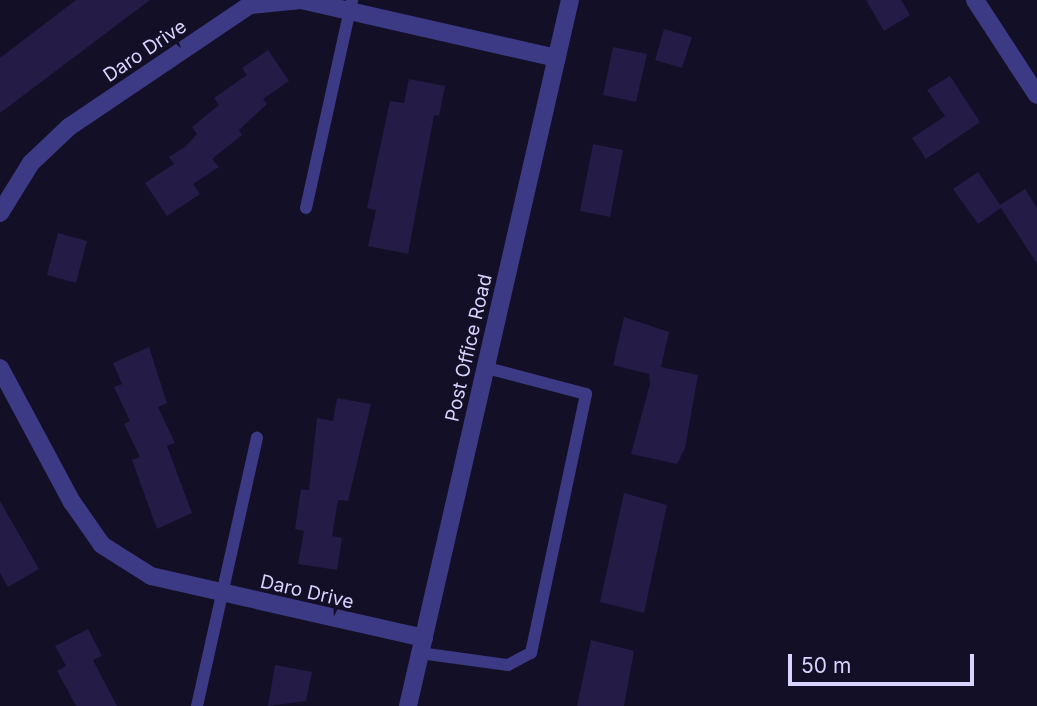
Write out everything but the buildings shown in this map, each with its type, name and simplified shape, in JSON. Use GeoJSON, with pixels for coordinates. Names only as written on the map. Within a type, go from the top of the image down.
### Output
{"type":"FeatureCollection","features":[{"type":"Feature","properties":{"kind":"street","name":"Post Office Road"},"geometry":{"type":"LineString","coordinates":[[408,706],[570,0]]}},
{"type":"Feature","properties":{"kind":"street"},"geometry":{"type":"LineString","coordinates":[[975,0],[1037,95]]}},
{"type":"Feature","properties":{"kind":"street","name":"Daro Drive"},"geometry":{"type":"LineString","coordinates":[[0,213],[31,163],[69,127],[250,5],[301,1],[350,6],[557,58]]}},
{"type":"Feature","properties":{"kind":"street","name":"Daro Drive"},"geometry":{"type":"LineString","coordinates":[[0,368],[72,502],[102,545],[151,576],[422,646]]}},
{"type":"Feature","properties":{"kind":"lane"},"geometry":{"type":"LineString","coordinates":[[306,208],[350,6]]}},
{"type":"Feature","properties":{"kind":"lane"},"geometry":{"type":"LineString","coordinates":[[422,646],[508,666],[531,653],[586,394],[487,368]]}},
{"type":"Feature","properties":{"kind":"lane"},"geometry":{"type":"LineString","coordinates":[[197,706],[219,594],[257,438]]}}]}
